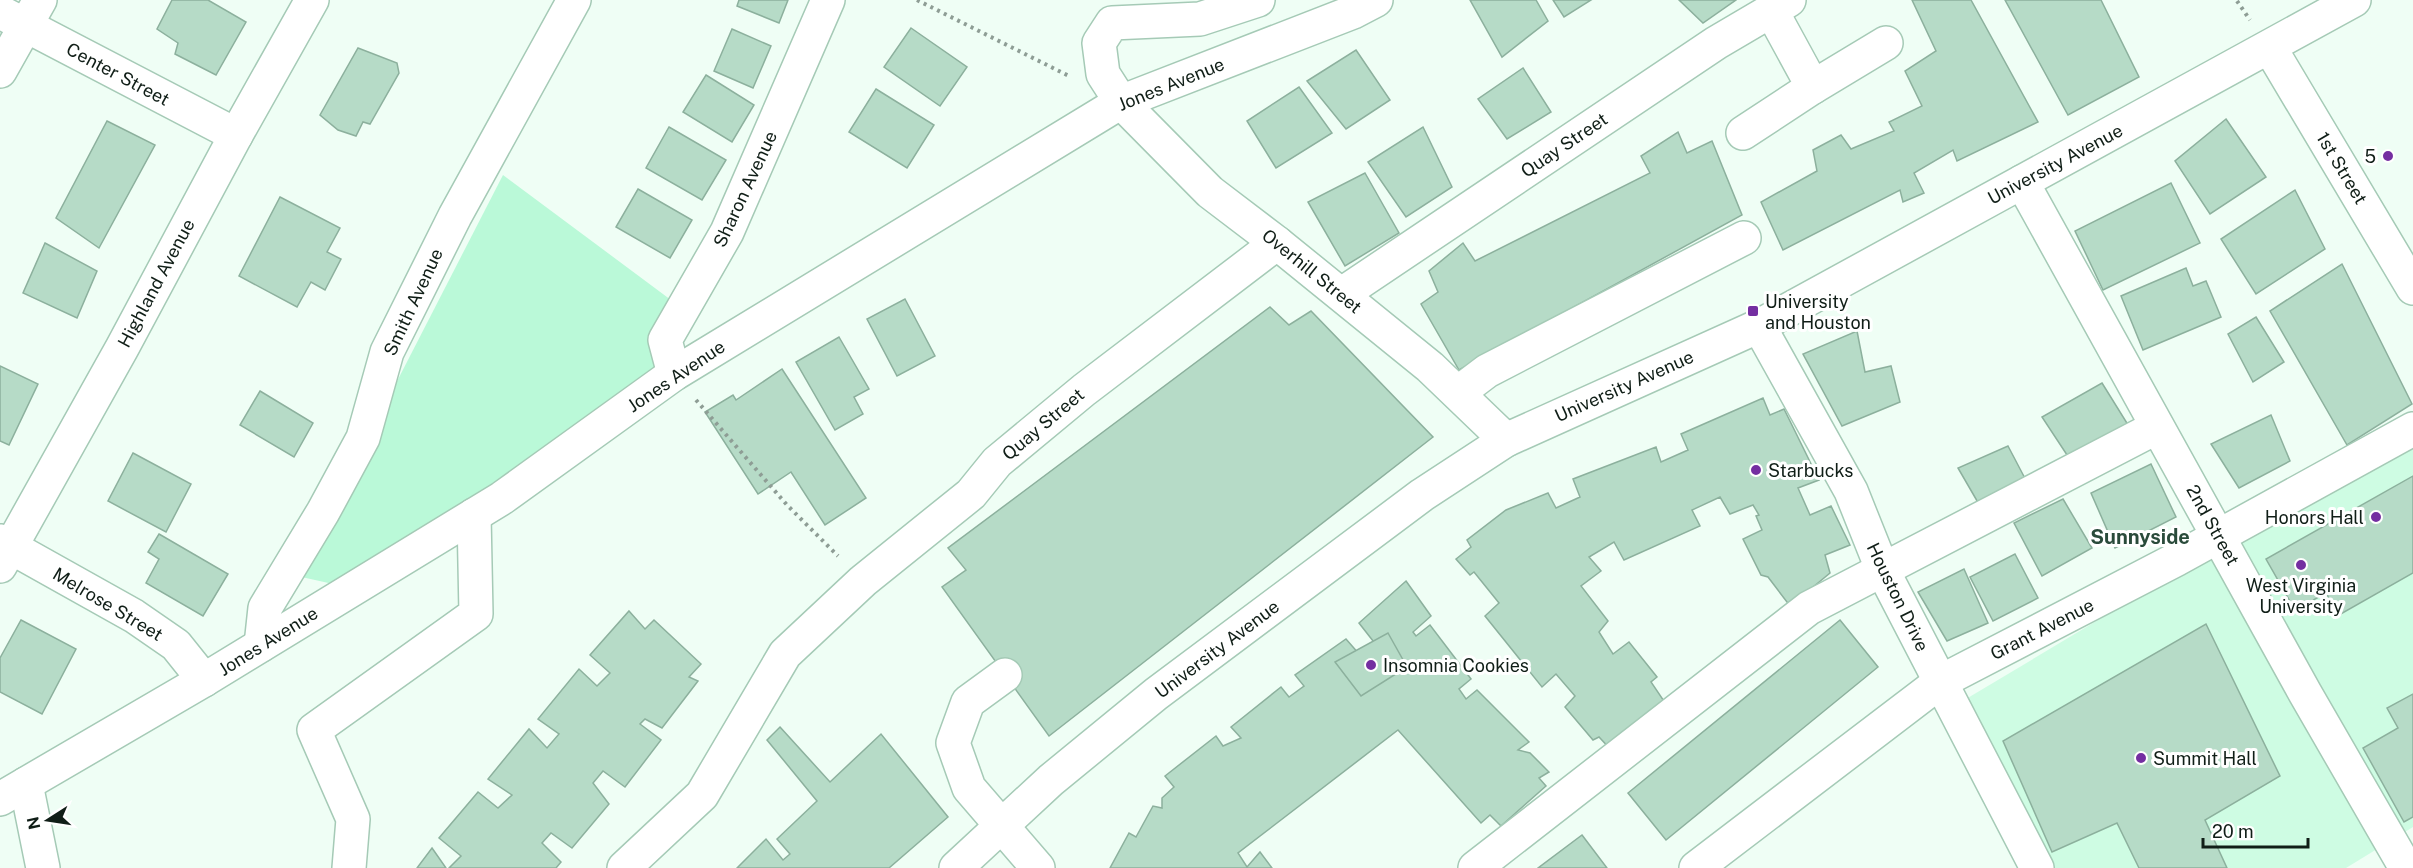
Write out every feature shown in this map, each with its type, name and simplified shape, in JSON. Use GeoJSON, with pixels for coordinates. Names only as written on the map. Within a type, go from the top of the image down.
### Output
{"type":"FeatureCollection","features":[{"type":"Feature","properties":{"kind":"street","name":"Highland Avenue"},"geometry":{"type":"LineString","coordinates":[[4,552],[122,348],[236,135],[312,0]]}},
{"type":"Feature","properties":{"kind":"street","name":"Smith Avenue"},"geometry":{"type":"LineString","coordinates":[[261,645],[265,608],[323,512],[363,438],[387,352],[455,216],[574,0]]}},
{"type":"Feature","properties":{"kind":"street","name":"Sharon Avenue"},"geometry":{"type":"LineString","coordinates":[[674,374],[665,340],[727,232],[828,0]]}},
{"type":"Feature","properties":{"kind":"street","name":"Overhill Street"},"geometry":{"type":"LineString","coordinates":[[1258,0],[1200,19],[1112,23],[1099,43],[1104,74],[1121,102],[1210,192],[1342,294],[1430,367],[1506,440]]}},
{"type":"Feature","properties":{"kind":"street","name":"Jones Avenue"},"geometry":{"type":"LineString","coordinates":[[13,791],[204,680],[502,498],[674,374],[1121,102],[1353,12],[1376,0]]}},
{"type":"Feature","properties":{"kind":"street","name":"University Avenue"},"geometry":{"type":"LineString","coordinates":[[956,868],[1052,780],[1156,694],[1422,495],[1506,440],[1759,326],[2354,0]]}},
{"type":"Feature","properties":{"kind":"street"},"geometry":{"type":"LineString","coordinates":[[1780,5],[1812,87]]}},
{"type":"Feature","properties":{"kind":"street","name":"Quay Street"},"geometry":{"type":"LineString","coordinates":[[1342,294],[1716,43],[1780,5]]}},
{"type":"Feature","properties":{"kind":"street","name":"Center Street"},"geometry":{"type":"LineString","coordinates":[[22,13],[236,135]]}},
{"type":"Feature","properties":{"kind":"street"},"geometry":{"type":"LineString","coordinates":[[0,71],[22,13]]}},
{"type":"Feature","properties":{"kind":"street"},"geometry":{"type":"LineString","coordinates":[[1743,133],[1812,87],[1886,43]]}},
{"type":"Feature","properties":{"kind":"street","name":"1st Street"},"geometry":{"type":"LineString","coordinates":[[2270,48],[2413,288]]}},
{"type":"Feature","properties":{"kind":"street","name":"2nd Street"},"geometry":{"type":"LineString","coordinates":[[2022,182],[2305,693],[2406,868]]}},
{"type":"Feature","properties":{"kind":"street"},"geometry":{"type":"LineString","coordinates":[[1458,393],[1487,371],[1744,238]]}},
{"type":"Feature","properties":{"kind":"street","name":"Quay Street"},"geometry":{"type":"LineString","coordinates":[[624,868],[702,795],[785,654],[863,581],[970,494],[997,462],[1084,390],[1277,243]]}},
{"type":"Feature","properties":{"kind":"street","name":"Houston Drive"},"geometry":{"type":"LineString","coordinates":[[1759,326],[1851,491],[1883,571],[2037,868]]}},
{"type":"Feature","properties":{"kind":"street"},"geometry":{"type":"LineString","coordinates":[[1474,868],[1809,608],[2157,427]]}},
{"type":"Feature","properties":{"kind":"street","name":"Grant Avenue"},"geometry":{"type":"LineString","coordinates":[[1696,868],[1940,682],[2166,565],[2413,429]]}},
{"type":"Feature","properties":{"kind":"street"},"geometry":{"type":"LineString","coordinates":[[349,868],[353,819],[314,730],[476,614],[474,515]]}},
{"type":"Feature","properties":{"kind":"street","name":"Melrose Street"},"geometry":{"type":"LineString","coordinates":[[4,552],[134,616],[176,645],[204,680]]}},
{"type":"Feature","properties":{"kind":"street"},"geometry":{"type":"LineString","coordinates":[[1005,675],[968,702],[953,743],[969,788],[1038,868]]}},
{"type":"Feature","properties":{"kind":"street"},"geometry":{"type":"LineString","coordinates":[[13,791],[44,868]]}},
{"type":"Feature","properties":{"kind":"street"},"geometry":{"type":"LineString","coordinates":[[1001,825],[1011,868]]}},
{"type":"Feature","properties":{"kind":"path"},"geometry":{"type":"LineString","coordinates":[[917,0],[1121,102]]}},
{"type":"Feature","properties":{"kind":"path"},"geometry":{"type":"LineString","coordinates":[[674,374],[787,505],[863,581]]}},
{"type":"Feature","properties":{"kind":"shaded area"},"geometry":{"type":"Polygon","coordinates":[[[503,175],[671,300],[659,369],[527,465],[333,584],[297,576],[503,175]]]}},
{"type":"Feature","properties":{"kind":"shaded area","name":"West Virginia University"},"geometry":{"type":"Polygon","coordinates":[[[2413,432],[2413,827],[2346,868],[2051,868],[1966,699],[2413,432]]]}},
{"type":"Feature","properties":{"kind":"building"},"geometry":{"type":"Polygon","coordinates":[[[172,0],[208,0],[246,22],[216,75],[175,54],[178,43],[157,29],[172,0]]]}},
{"type":"Feature","properties":{"kind":"building"},"geometry":{"type":"Polygon","coordinates":[[[739,0],[788,0],[779,23],[737,6],[739,0]]]}},
{"type":"Feature","properties":{"kind":"building"},"geometry":{"type":"Polygon","coordinates":[[[1470,0],[1536,0],[1548,21],[1502,57],[1470,0]]]}},
{"type":"Feature","properties":{"kind":"building"},"geometry":{"type":"Polygon","coordinates":[[[1553,0],[1591,0],[1564,17],[1553,0]]]}},
{"type":"Feature","properties":{"kind":"building"},"geometry":{"type":"Polygon","coordinates":[[[1679,0],[1736,0],[1703,23],[1679,0]]]}},
{"type":"Feature","properties":{"kind":"building"},"geometry":{"type":"Polygon","coordinates":[[[1912,0],[1971,0],[2038,122],[1957,161],[1953,150],[1914,173],[1924,193],[1903,202],[1900,190],[1783,250],[1761,202],[1817,171],[1813,150],[1841,135],[1851,149],[1894,131],[1889,122],[1922,106],[1905,71],[1936,51],[1912,0]]]}},
{"type":"Feature","properties":{"kind":"building"},"geometry":{"type":"Polygon","coordinates":[[[2005,0],[2101,0],[2139,77],[2068,115],[2005,0]]]}},
{"type":"Feature","properties":{"kind":"building"},"geometry":{"type":"Polygon","coordinates":[[[911,28],[967,67],[940,106],[884,67],[911,28]]]}},
{"type":"Feature","properties":{"kind":"building"},"geometry":{"type":"Polygon","coordinates":[[[732,29],[771,46],[753,88],[714,71],[732,29]]]}},
{"type":"Feature","properties":{"kind":"building"},"geometry":{"type":"Polygon","coordinates":[[[358,48],[397,63],[399,73],[370,124],[363,122],[356,136],[338,130],[320,115],[358,48]]]}},
{"type":"Feature","properties":{"kind":"building"},"geometry":{"type":"Polygon","coordinates":[[[1356,50],[1390,100],[1346,129],[1307,81],[1356,50]]]}},
{"type":"Feature","properties":{"kind":"building"},"geometry":{"type":"Polygon","coordinates":[[[1523,68],[1551,112],[1507,139],[1478,99],[1523,68]]]}},
{"type":"Feature","properties":{"kind":"building"},"geometry":{"type":"Polygon","coordinates":[[[706,75],[754,105],[732,142],[683,112],[706,75]]]}},
{"type":"Feature","properties":{"kind":"building"},"geometry":{"type":"Polygon","coordinates":[[[1299,87],[1332,133],[1276,168],[1247,121],[1299,87]]]}},
{"type":"Feature","properties":{"kind":"building"},"geometry":{"type":"Polygon","coordinates":[[[876,89],[934,125],[907,168],[849,132],[876,89]]]}},
{"type":"Feature","properties":{"kind":"building"},"geometry":{"type":"Polygon","coordinates":[[[2226,119],[2266,177],[2210,214],[2175,161],[2226,119]]]}},
{"type":"Feature","properties":{"kind":"building"},"geometry":{"type":"Polygon","coordinates":[[[107,121],[155,145],[99,248],[56,218],[107,121]]]}},
{"type":"Feature","properties":{"kind":"building"},"geometry":{"type":"Polygon","coordinates":[[[669,127],[726,160],[702,200],[646,168],[669,127]]]}},
{"type":"Feature","properties":{"kind":"building"},"geometry":{"type":"Polygon","coordinates":[[[1423,127],[1452,187],[1406,217],[1368,162],[1423,127]]]}},
{"type":"Feature","properties":{"kind":"building"},"geometry":{"type":"Polygon","coordinates":[[[1678,132],[1687,153],[1712,141],[1742,215],[1459,370],[1421,304],[1438,292],[1429,271],[1463,243],[1475,261],[1650,173],[1641,156],[1678,132]]]}},
{"type":"Feature","properties":{"kind":"building"},"geometry":{"type":"Polygon","coordinates":[[[1365,173],[1399,233],[1345,266],[1308,202],[1365,173]]]}},
{"type":"Feature","properties":{"kind":"building"},"geometry":{"type":"Polygon","coordinates":[[[2171,183],[2200,243],[2103,290],[2075,231],[2171,183]]]}},
{"type":"Feature","properties":{"kind":"building"},"geometry":{"type":"Polygon","coordinates":[[[638,189],[692,220],[670,258],[616,227],[638,189]]]}},
{"type":"Feature","properties":{"kind":"building"},"geometry":{"type":"Polygon","coordinates":[[[2295,190],[2325,249],[2256,294],[2221,239],[2295,190]]]}},
{"type":"Feature","properties":{"kind":"building"},"geometry":{"type":"Polygon","coordinates":[[[280,197],[340,228],[327,252],[341,259],[325,290],[311,282],[297,307],[239,276],[280,197]]]}},
{"type":"Feature","properties":{"kind":"building"},"geometry":{"type":"Polygon","coordinates":[[[45,243],[97,271],[77,318],[23,293],[45,243]]]}},
{"type":"Feature","properties":{"kind":"building"},"geometry":{"type":"Polygon","coordinates":[[[2342,264],[2412,404],[2347,445],[2270,311],[2342,264]]]}},
{"type":"Feature","properties":{"kind":"building"},"geometry":{"type":"Polygon","coordinates":[[[2186,268],[2193,286],[2206,281],[2221,317],[2143,350],[2121,296],[2186,268]]]}},
{"type":"Feature","properties":{"kind":"building"},"geometry":{"type":"Polygon","coordinates":[[[905,299],[935,356],[897,376],[867,319],[905,299]]]}},
{"type":"Feature","properties":{"kind":"building"},"geometry":{"type":"Polygon","coordinates":[[[1270,307],[1289,325],[1311,311],[1433,437],[1049,736],[942,587],[966,570],[948,548],[1270,307]]]}},
{"type":"Feature","properties":{"kind":"building"},"geometry":{"type":"Polygon","coordinates":[[[2256,317],[2284,362],[2253,382],[2228,334],[2256,317]]]}},
{"type":"Feature","properties":{"kind":"building"},"geometry":{"type":"Polygon","coordinates":[[[1857,331],[1865,372],[1891,366],[1900,402],[1842,426],[1803,354],[1857,331]]]}},
{"type":"Feature","properties":{"kind":"building"},"geometry":{"type":"Polygon","coordinates":[[[839,337],[869,389],[854,397],[863,414],[835,430],[796,362],[839,337]]]}},
{"type":"Feature","properties":{"kind":"building"},"geometry":{"type":"Polygon","coordinates":[[[0,366],[38,384],[9,445],[0,441],[0,366]]]}},
{"type":"Feature","properties":{"kind":"building"},"geometry":{"type":"Polygon","coordinates":[[[782,369],[866,498],[825,525],[791,472],[758,494],[705,412],[733,395],[736,400],[782,369]]]}},
{"type":"Feature","properties":{"kind":"building"},"geometry":{"type":"Polygon","coordinates":[[[2102,383],[2130,428],[2071,461],[2042,417],[2102,383]]]}},
{"type":"Feature","properties":{"kind":"building"},"geometry":{"type":"Polygon","coordinates":[[[260,391],[313,423],[294,457],[240,425],[260,391]]]}},
{"type":"Feature","properties":{"kind":"building"},"geometry":{"type":"Polygon","coordinates":[[[1763,398],[1770,415],[1784,409],[1819,480],[1798,488],[1810,515],[1831,506],[1850,545],[1825,555],[1830,573],[1790,606],[1768,577],[1761,575],[1743,539],[1762,530],[1756,516],[1759,515],[1753,505],[1730,514],[1720,497],[1692,510],[1700,526],[1624,560],[1614,542],[1589,557],[1601,571],[1581,586],[1608,621],[1599,632],[1613,654],[1629,642],[1657,677],[1651,682],[1670,710],[1613,752],[1599,737],[1593,740],[1565,707],[1575,696],[1556,674],[1542,687],[1485,616],[1499,603],[1474,572],[1470,575],[1456,559],[1471,547],[1467,540],[1506,510],[1548,493],[1556,508],[1580,497],[1573,479],[1656,447],[1661,462],[1688,450],[1681,434],[1763,398]]]}},
{"type":"Feature","properties":{"kind":"building"},"geometry":{"type":"Polygon","coordinates":[[[2271,415],[2290,461],[2239,488],[2211,444],[2271,415]]]}},
{"type":"Feature","properties":{"kind":"building"},"geometry":{"type":"Polygon","coordinates":[[[2008,446],[2029,486],[1980,506],[1958,468],[2008,446]]]}},
{"type":"Feature","properties":{"kind":"building"},"geometry":{"type":"Polygon","coordinates":[[[133,453],[191,484],[166,532],[108,501],[133,453]]]}},
{"type":"Feature","properties":{"kind":"building"},"geometry":{"type":"Polygon","coordinates":[[[2151,464],[2176,517],[2115,548],[2091,493],[2151,464]]]}},
{"type":"Feature","properties":{"kind":"building","name":"Honors Hall"},"geometry":{"type":"Polygon","coordinates":[[[2413,476],[2413,573],[2339,615],[2326,593],[2295,610],[2266,559],[2413,476]]]}},
{"type":"Feature","properties":{"kind":"building"},"geometry":{"type":"Polygon","coordinates":[[[2063,499],[2092,548],[2042,576],[2014,523],[2063,499]]]}},
{"type":"Feature","properties":{"kind":"building"},"geometry":{"type":"Polygon","coordinates":[[[159,534],[228,574],[203,616],[146,583],[159,559],[148,552],[159,534]]]}},
{"type":"Feature","properties":{"kind":"building"},"geometry":{"type":"Polygon","coordinates":[[[2015,554],[2038,598],[1993,621],[1970,577],[2015,554]]]}},
{"type":"Feature","properties":{"kind":"building"},"geometry":{"type":"Polygon","coordinates":[[[1964,569],[1988,623],[1947,641],[1918,592],[1964,569]]]}},
{"type":"Feature","properties":{"kind":"building"},"geometry":{"type":"Polygon","coordinates":[[[1406,581],[1431,616],[1413,632],[1416,636],[1430,625],[1471,679],[1459,689],[1466,699],[1477,690],[1529,742],[1518,750],[1530,753],[1549,772],[1539,778],[1546,786],[1501,826],[1490,815],[1481,823],[1398,730],[1238,853],[1247,867],[1260,852],[1272,868],[1110,868],[1129,833],[1136,837],[1153,806],[1162,808],[1162,798],[1174,787],[1165,776],[1216,736],[1223,746],[1241,738],[1231,727],[1281,687],[1289,697],[1304,686],[1295,675],[1346,639],[1360,655],[1377,646],[1359,623],[1406,581]]]}},
{"type":"Feature","properties":{"kind":"building"},"geometry":{"type":"Polygon","coordinates":[[[629,611],[645,629],[654,620],[701,664],[689,677],[698,681],[662,728],[645,719],[640,724],[661,740],[625,787],[603,771],[593,783],[609,804],[572,848],[551,833],[542,843],[561,862],[556,868],[449,868],[461,856],[439,838],[478,792],[498,808],[512,795],[488,779],[529,729],[547,748],[559,734],[538,719],[579,669],[597,686],[610,673],[590,655],[629,611]]]}},
{"type":"Feature","properties":{"kind":"building"},"geometry":{"type":"Polygon","coordinates":[[[21,620],[76,649],[42,714],[0,692],[0,658],[21,620]]]}},
{"type":"Feature","properties":{"kind":"building"},"geometry":{"type":"Polygon","coordinates":[[[1840,620],[1878,667],[1666,840],[1628,793],[1840,620]]]}},
{"type":"Feature","properties":{"kind":"building","name":"Summit Hall"},"geometry":{"type":"Polygon","coordinates":[[[2206,624],[2280,776],[2205,820],[2227,868],[2139,868],[2117,823],[2052,852],[2003,741],[2206,624]]]}},
{"type":"Feature","properties":{"kind":"building","name":"Insomnia Cookies"},"geometry":{"type":"Polygon","coordinates":[[[1388,633],[1407,667],[1361,696],[1335,662],[1388,633]]]}},
{"type":"Feature","properties":{"kind":"building"},"geometry":{"type":"Polygon","coordinates":[[[2413,694],[2413,817],[2404,822],[2363,748],[2398,728],[2387,708],[2413,694]]]}},
{"type":"Feature","properties":{"kind":"building"},"geometry":{"type":"Polygon","coordinates":[[[780,727],[830,782],[881,734],[948,817],[889,868],[737,868],[766,839],[783,860],[790,854],[777,839],[817,801],[767,740],[780,727]]]}},
{"type":"Feature","properties":{"kind":"building"},"geometry":{"type":"Polygon","coordinates":[[[1582,835],[1607,868],[1538,868],[1582,835]]]}},
{"type":"Feature","properties":{"kind":"building"},"geometry":{"type":"Polygon","coordinates":[[[432,848],[446,868],[417,868],[432,848]]]}},
{"type":"Feature","properties":{"kind":"place","name":"5"},"geometry":{"type":"Point","coordinates":[2388,156]}},
{"type":"Feature","properties":{"kind":"place","name":"University and Houston"},"geometry":{"type":"Point","coordinates":[1753,311]}},
{"type":"Feature","properties":{"kind":"place","name":"Starbucks"},"geometry":{"type":"Point","coordinates":[1756,470]}},
{"type":"Feature","properties":{"kind":"place","name":"Honors Hall"},"geometry":{"type":"Point","coordinates":[2376,517]}},
{"type":"Feature","properties":{"kind":"place","name":"West Virginia University"},"geometry":{"type":"Point","coordinates":[2301,565]}},
{"type":"Feature","properties":{"kind":"place","name":"Insomnia Cookies"},"geometry":{"type":"Point","coordinates":[1371,665]}},
{"type":"Feature","properties":{"kind":"place","name":"Summit Hall"},"geometry":{"type":"Point","coordinates":[2141,758]}},
{"type":"Feature","properties":{"kind":"district","name":"Sunnyside"},"geometry":{"type":"Point","coordinates":[2140,537]}}]}
